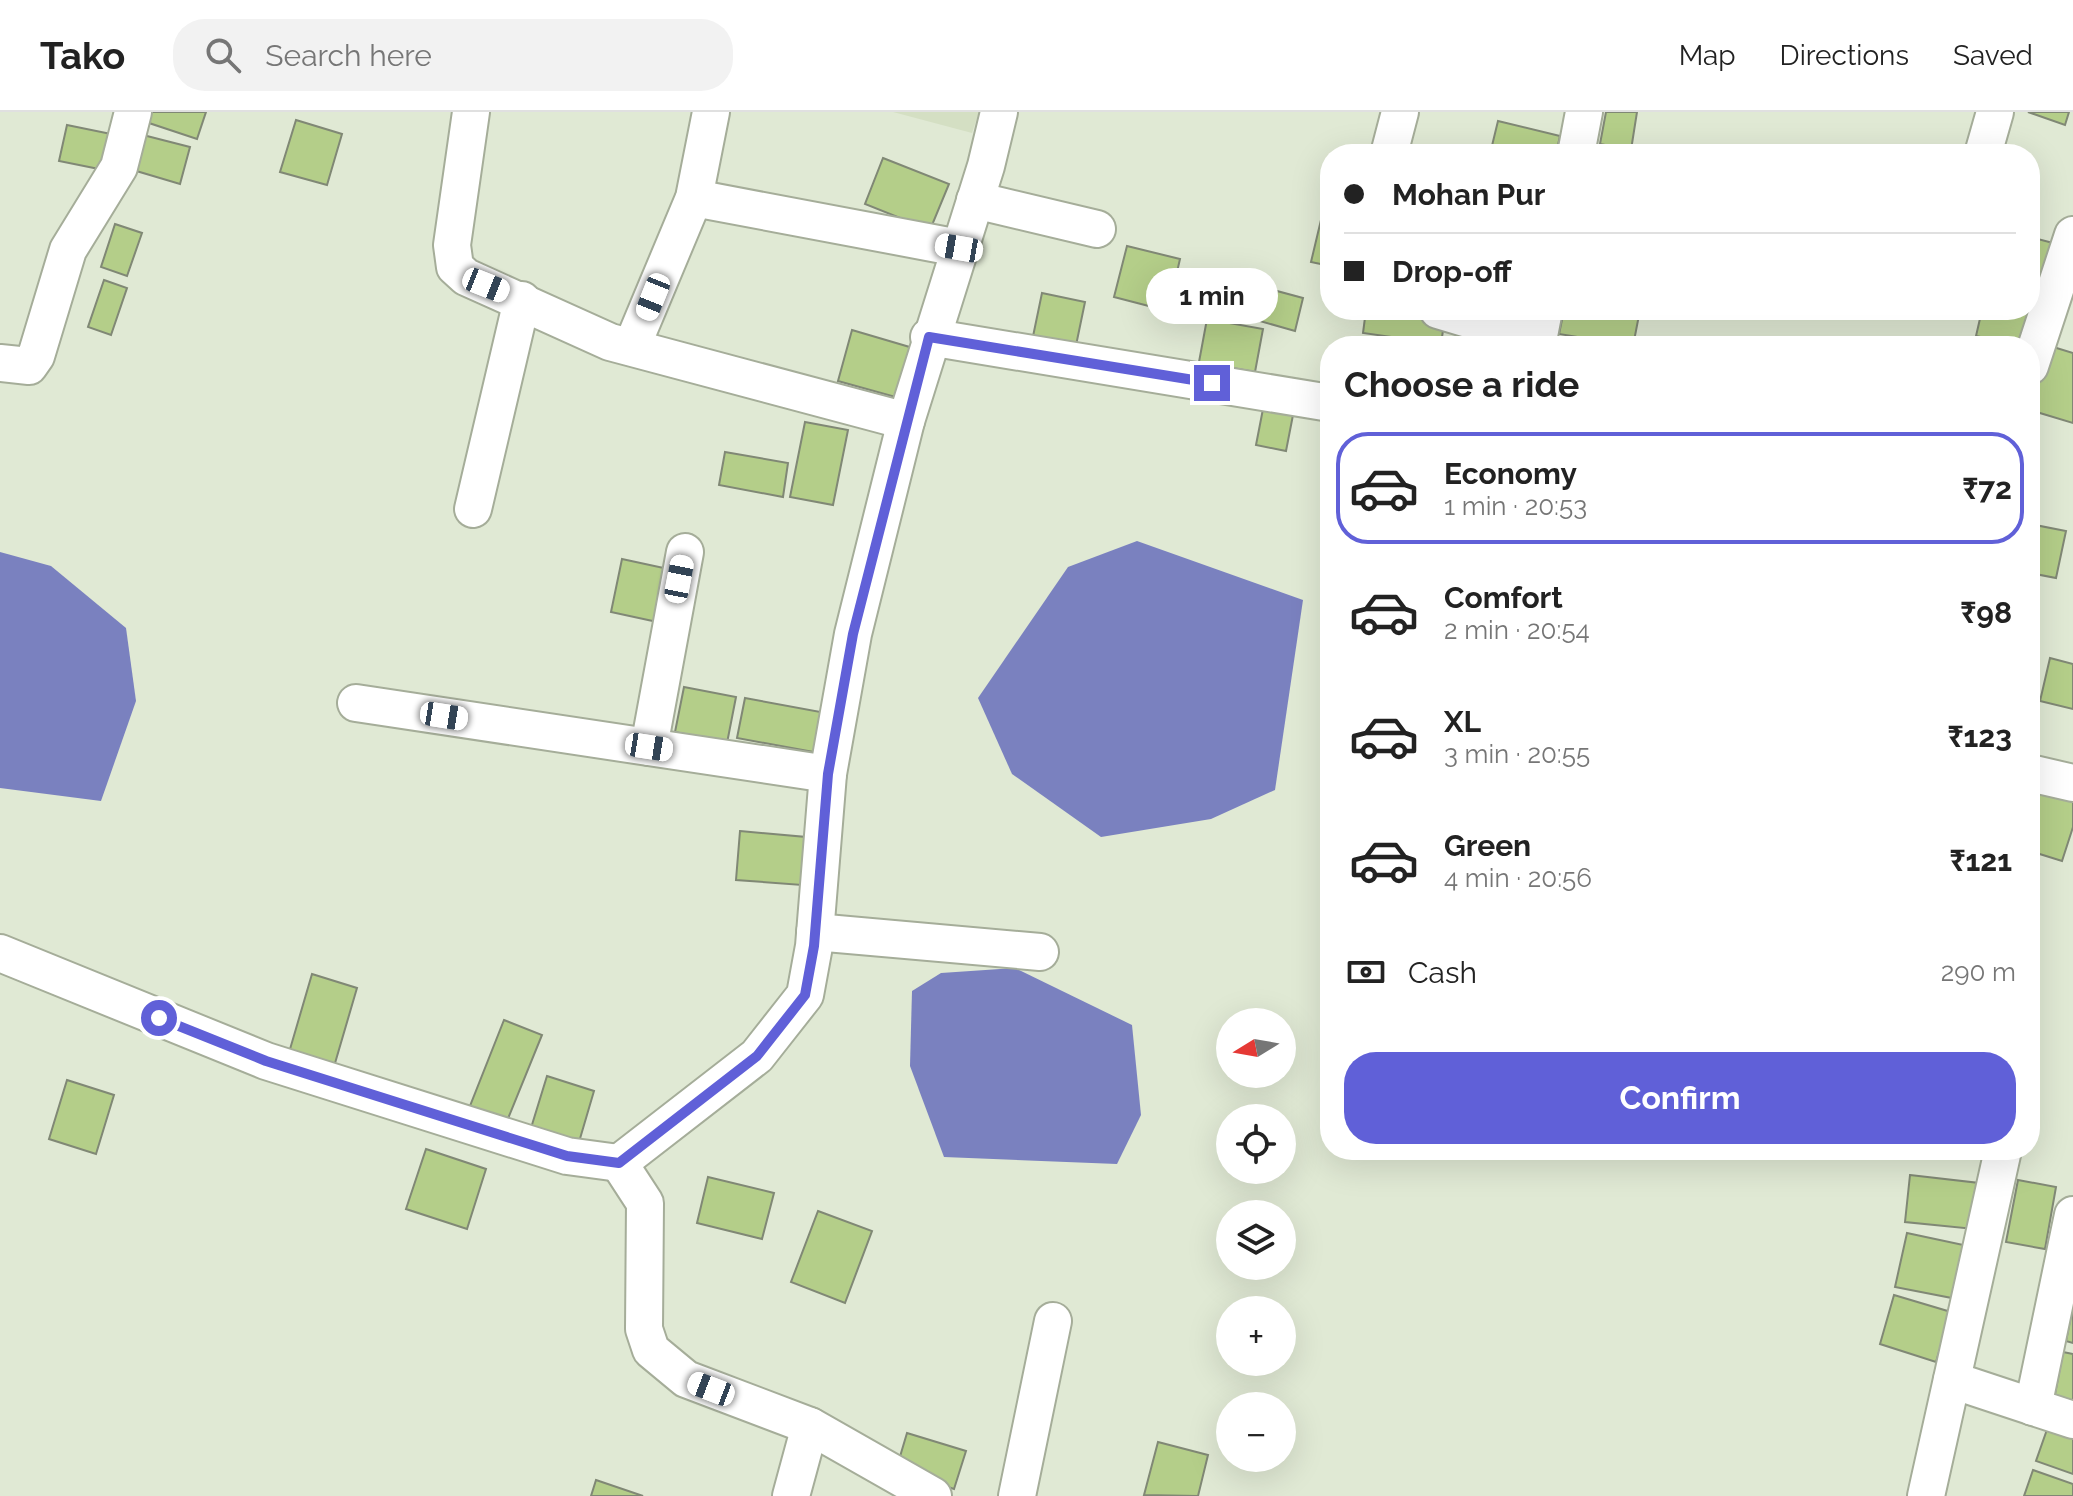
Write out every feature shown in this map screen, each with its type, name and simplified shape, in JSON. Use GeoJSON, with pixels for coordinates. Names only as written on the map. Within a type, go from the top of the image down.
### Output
{"type":"FeatureCollection","features":[{"type":"Feature","properties":{"kind":"street"},"geometry":{"type":"LineString","coordinates":[[0,363],[29,366],[36,356],[68,250],[119,167],[133,112]]}},
{"type":"Feature","properties":{"kind":"street"},"geometry":{"type":"LineString","coordinates":[[471,112],[452,245],[455,267],[466,277],[610,342],[906,421]]}},
{"type":"Feature","properties":{"kind":"street"},"geometry":{"type":"LineString","coordinates":[[632,346],[694,198],[711,112]]}},
{"type":"Feature","properties":{"kind":"street"},"geometry":{"type":"LineString","coordinates":[[0,953],[266,1061],[567,1156],[619,1163],[757,1056],[805,995],[815,932],[828,774],[853,634],[929,337],[975,200],[999,112]]}},
{"type":"Feature","properties":{"kind":"street"},"geometry":{"type":"LineString","coordinates":[[1578,144],[1584,112]]}},
{"type":"Feature","properties":{"kind":"street"},"geometry":{"type":"LineString","coordinates":[[1986,144],[1995,112]]}},
{"type":"Feature","properties":{"kind":"street"},"geometry":{"type":"LineString","coordinates":[[1390,144],[1392,114]]}},
{"type":"Feature","properties":{"kind":"street"},"geometry":{"type":"LineString","coordinates":[[694,198],[959,248]]}},
{"type":"Feature","properties":{"kind":"street"},"geometry":{"type":"LineString","coordinates":[[975,200],[1097,229]]}},
{"type":"Feature","properties":{"kind":"street"},"geometry":{"type":"LineString","coordinates":[[2040,336],[2073,235]]}},
{"type":"Feature","properties":{"kind":"street"},"geometry":{"type":"LineString","coordinates":[[473,509],[522,300]]}},
{"type":"Feature","properties":{"kind":"street"},"geometry":{"type":"LineString","coordinates":[[1484,320],[1540,332]]}},
{"type":"Feature","properties":{"kind":"street"},"geometry":{"type":"LineString","coordinates":[[929,337],[1320,401]]}},
{"type":"Feature","properties":{"kind":"street"},"geometry":{"type":"LineString","coordinates":[[649,747],[685,552]]}},
{"type":"Feature","properties":{"kind":"street"},"geometry":{"type":"LineString","coordinates":[[356,703],[828,774]]}},
{"type":"Feature","properties":{"kind":"street"},"geometry":{"type":"LineString","coordinates":[[2040,775],[2073,783]]}},
{"type":"Feature","properties":{"kind":"street"},"geometry":{"type":"LineString","coordinates":[[815,932],[1040,952]]}},
{"type":"Feature","properties":{"kind":"street"},"geometry":{"type":"LineString","coordinates":[[1926,1496],[2001,1160]]}},
{"type":"Feature","properties":{"kind":"street"},"geometry":{"type":"LineString","coordinates":[[619,1163],[645,1203],[644,1329],[651,1350],[686,1379],[810,1426],[932,1496]]}},
{"type":"Feature","properties":{"kind":"street"},"geometry":{"type":"LineString","coordinates":[[2033,1407],[2073,1215]]}},
{"type":"Feature","properties":{"kind":"street"},"geometry":{"type":"LineString","coordinates":[[1017,1496],[1053,1321]]}},
{"type":"Feature","properties":{"kind":"street"},"geometry":{"type":"LineString","coordinates":[[1952,1380],[2073,1420]]}},
{"type":"Feature","properties":{"kind":"street"},"geometry":{"type":"LineString","coordinates":[[791,1496],[810,1426]]}},
{"type":"Feature","properties":{"kind":"shaded area"},"geometry":{"type":"Polygon","coordinates":[[[893,112],[979,112],[972,133],[893,112]]]}},
{"type":"Feature","properties":{"kind":"water"},"geometry":{"type":"Polygon","coordinates":[[[1137,541],[1303,600],[1275,790],[1211,819],[1101,837],[1012,774],[978,698],[1068,567],[1137,541]]]}},
{"type":"Feature","properties":{"kind":"water"},"geometry":{"type":"Polygon","coordinates":[[[0,552],[51,566],[126,628],[136,701],[101,801],[0,788],[0,552]]]}},
{"type":"Feature","properties":{"kind":"water"},"geometry":{"type":"Polygon","coordinates":[[[1015,968],[1132,1025],[1141,1115],[1117,1164],[944,1157],[910,1066],[912,991],[941,973],[1015,968]]]}},
{"type":"Feature","properties":{"kind":"building"},"geometry":{"type":"Polygon","coordinates":[[[146,112],[206,112],[197,139],[143,121],[146,112]]]}},
{"type":"Feature","properties":{"kind":"building"},"geometry":{"type":"Polygon","coordinates":[[[1606,112],[1637,112],[1632,144],[1600,144],[1606,112]]]}},
{"type":"Feature","properties":{"kind":"building"},"geometry":{"type":"Polygon","coordinates":[[[2028,112],[2069,112],[2065,125],[2028,112]]]}},
{"type":"Feature","properties":{"kind":"building"},"geometry":{"type":"Polygon","coordinates":[[[296,120],[342,134],[327,185],[280,172],[296,120]]]}},
{"type":"Feature","properties":{"kind":"building"},"geometry":{"type":"Polygon","coordinates":[[[1498,121],[1560,136],[1558,144],[1492,144],[1498,121]]]}},
{"type":"Feature","properties":{"kind":"building"},"geometry":{"type":"Polygon","coordinates":[[[67,125],[116,135],[109,171],[59,161],[67,125]]]}},
{"type":"Feature","properties":{"kind":"building"},"geometry":{"type":"Polygon","coordinates":[[[143,135],[190,147],[180,184],[133,170],[143,135]]]}},
{"type":"Feature","properties":{"kind":"building"},"geometry":{"type":"Polygon","coordinates":[[[883,158],[949,184],[930,230],[865,204],[883,158]]]}},
{"type":"Feature","properties":{"kind":"building"},"geometry":{"type":"Polygon","coordinates":[[[115,224],[142,233],[127,276],[101,267],[115,224]]]}},
{"type":"Feature","properties":{"kind":"building"},"geometry":{"type":"Polygon","coordinates":[[[1320,224],[1320,264],[1311,262],[1320,224]]]}},
{"type":"Feature","properties":{"kind":"building"},"geometry":{"type":"Polygon","coordinates":[[[2040,240],[2053,243],[2040,293],[2040,240]]]}},
{"type":"Feature","properties":{"kind":"building"},"geometry":{"type":"Polygon","coordinates":[[[1127,246],[1180,259],[1168,311],[1114,297],[1127,246]]]}},
{"type":"Feature","properties":{"kind":"building"},"geometry":{"type":"Polygon","coordinates":[[[104,280],[127,288],[111,335],[88,327],[104,280]]]}},
{"type":"Feature","properties":{"kind":"building"},"geometry":{"type":"Polygon","coordinates":[[[1262,287],[1303,298],[1295,331],[1253,319],[1262,287]]]}},
{"type":"Feature","properties":{"kind":"building"},"geometry":{"type":"Polygon","coordinates":[[[1042,293],[1085,302],[1074,355],[1031,346],[1042,293]]]}},
{"type":"Feature","properties":{"kind":"building"},"geometry":{"type":"Polygon","coordinates":[[[1207,319],[1263,329],[1255,372],[1199,362],[1207,319]]]}},
{"type":"Feature","properties":{"kind":"building"},"geometry":{"type":"Polygon","coordinates":[[[1365,320],[1445,320],[1442,336],[1363,333],[1365,320]]]}},
{"type":"Feature","properties":{"kind":"building"},"geometry":{"type":"Polygon","coordinates":[[[1562,320],[1638,320],[1635,336],[1559,334],[1562,320]]]}},
{"type":"Feature","properties":{"kind":"building"},"geometry":{"type":"Polygon","coordinates":[[[1980,320],[2029,320],[2024,336],[1976,336],[1980,320]]]}},
{"type":"Feature","properties":{"kind":"building"},"geometry":{"type":"Polygon","coordinates":[[[852,330],[913,348],[899,398],[838,381],[852,330]]]}},
{"type":"Feature","properties":{"kind":"building"},"geometry":{"type":"Polygon","coordinates":[[[2050,346],[2073,353],[2073,423],[2040,413],[2040,378],[2050,346]]]}},
{"type":"Feature","properties":{"kind":"building"},"geometry":{"type":"Polygon","coordinates":[[[1263,409],[1293,415],[1286,451],[1256,445],[1263,409]]]}},
{"type":"Feature","properties":{"kind":"building"},"geometry":{"type":"Polygon","coordinates":[[[805,422],[848,430],[833,505],[790,497],[805,422]]]}},
{"type":"Feature","properties":{"kind":"building"},"geometry":{"type":"Polygon","coordinates":[[[725,452],[788,463],[783,497],[719,485],[725,452]]]}},
{"type":"Feature","properties":{"kind":"building"},"geometry":{"type":"Polygon","coordinates":[[[2040,526],[2066,531],[2056,578],[2040,575],[2040,526]]]}},
{"type":"Feature","properties":{"kind":"building"},"geometry":{"type":"Polygon","coordinates":[[[622,559],[673,570],[662,623],[611,612],[622,559]]]}},
{"type":"Feature","properties":{"kind":"building"},"geometry":{"type":"Polygon","coordinates":[[[2050,658],[2073,664],[2073,709],[2040,701],[2050,658]]]}},
{"type":"Feature","properties":{"kind":"building"},"geometry":{"type":"Polygon","coordinates":[[[684,687],[736,697],[727,743],[675,732],[684,687]]]}},
{"type":"Feature","properties":{"kind":"building"},"geometry":{"type":"Polygon","coordinates":[[[745,698],[826,713],[819,753],[737,738],[745,698]]]}},
{"type":"Feature","properties":{"kind":"building"},"geometry":{"type":"Polygon","coordinates":[[[2040,785],[2073,796],[2073,827],[2062,861],[2040,854],[2040,785]]]}},
{"type":"Feature","properties":{"kind":"building"},"geometry":{"type":"Polygon","coordinates":[[[740,831],[806,837],[802,885],[736,880],[740,831]]]}},
{"type":"Feature","properties":{"kind":"building"},"geometry":{"type":"Polygon","coordinates":[[[312,974],[357,988],[333,1070],[288,1056],[312,974]]]}},
{"type":"Feature","properties":{"kind":"building"},"geometry":{"type":"Polygon","coordinates":[[[504,1020],[542,1035],[507,1121],[470,1106],[504,1020]]]}},
{"type":"Feature","properties":{"kind":"building"},"geometry":{"type":"Polygon","coordinates":[[[547,1076],[594,1091],[579,1142],[531,1128],[547,1076]]]}},
{"type":"Feature","properties":{"kind":"building"},"geometry":{"type":"Polygon","coordinates":[[[67,1080],[114,1095],[96,1154],[49,1139],[67,1080]]]}},
{"type":"Feature","properties":{"kind":"building"},"geometry":{"type":"Polygon","coordinates":[[[426,1149],[486,1169],[467,1229],[406,1209],[426,1149]]]}},
{"type":"Feature","properties":{"kind":"building"},"geometry":{"type":"Polygon","coordinates":[[[1910,1175],[1979,1183],[1974,1229],[1905,1222],[1910,1175]]]}},
{"type":"Feature","properties":{"kind":"building"},"geometry":{"type":"Polygon","coordinates":[[[708,1177],[774,1193],[762,1239],[697,1223],[708,1177]]]}},
{"type":"Feature","properties":{"kind":"building"},"geometry":{"type":"Polygon","coordinates":[[[2018,1180],[2056,1187],[2045,1249],[2006,1242],[2018,1180]]]}},
{"type":"Feature","properties":{"kind":"building"},"geometry":{"type":"Polygon","coordinates":[[[818,1211],[872,1231],[845,1303],[791,1282],[818,1211]]]}},
{"type":"Feature","properties":{"kind":"building"},"geometry":{"type":"Polygon","coordinates":[[[1907,1233],[1968,1246],[1957,1299],[1895,1287],[1907,1233]]]}},
{"type":"Feature","properties":{"kind":"building"},"geometry":{"type":"Polygon","coordinates":[[[1894,1295],[1951,1312],[1936,1362],[1880,1344],[1894,1295]]]}},
{"type":"Feature","properties":{"kind":"building"},"geometry":{"type":"Polygon","coordinates":[[[2073,1305],[2073,1343],[2066,1341],[2073,1305]]]}},
{"type":"Feature","properties":{"kind":"building"},"geometry":{"type":"Polygon","coordinates":[[[2063,1352],[2073,1354],[2073,1408],[2053,1404],[2063,1352]]]}},
{"type":"Feature","properties":{"kind":"building"},"geometry":{"type":"Polygon","coordinates":[[[2050,1421],[2073,1429],[2073,1474],[2036,1461],[2050,1421]]]}},
{"type":"Feature","properties":{"kind":"building"},"geometry":{"type":"Polygon","coordinates":[[[907,1433],[966,1451],[954,1489],[896,1470],[907,1433]]]}},
{"type":"Feature","properties":{"kind":"building"},"geometry":{"type":"Polygon","coordinates":[[[1158,1442],[1208,1455],[1198,1496],[1144,1495],[1158,1442]]]}},
{"type":"Feature","properties":{"kind":"building"},"geometry":{"type":"Polygon","coordinates":[[[2033,1470],[2073,1484],[2073,1496],[2024,1496],[2033,1470]]]}},
{"type":"Feature","properties":{"kind":"building"},"geometry":{"type":"Polygon","coordinates":[[[596,1480],[643,1496],[591,1496],[596,1480]]]}},
{"type":"Feature","properties":{"kind":"route"},"geometry":{"type":"LineString","coordinates":[[159,1018],[266,1061],[567,1156],[619,1163],[757,1056],[805,995],[814,946],[828,774],[853,634],[929,337],[1212,383]]}}]}
